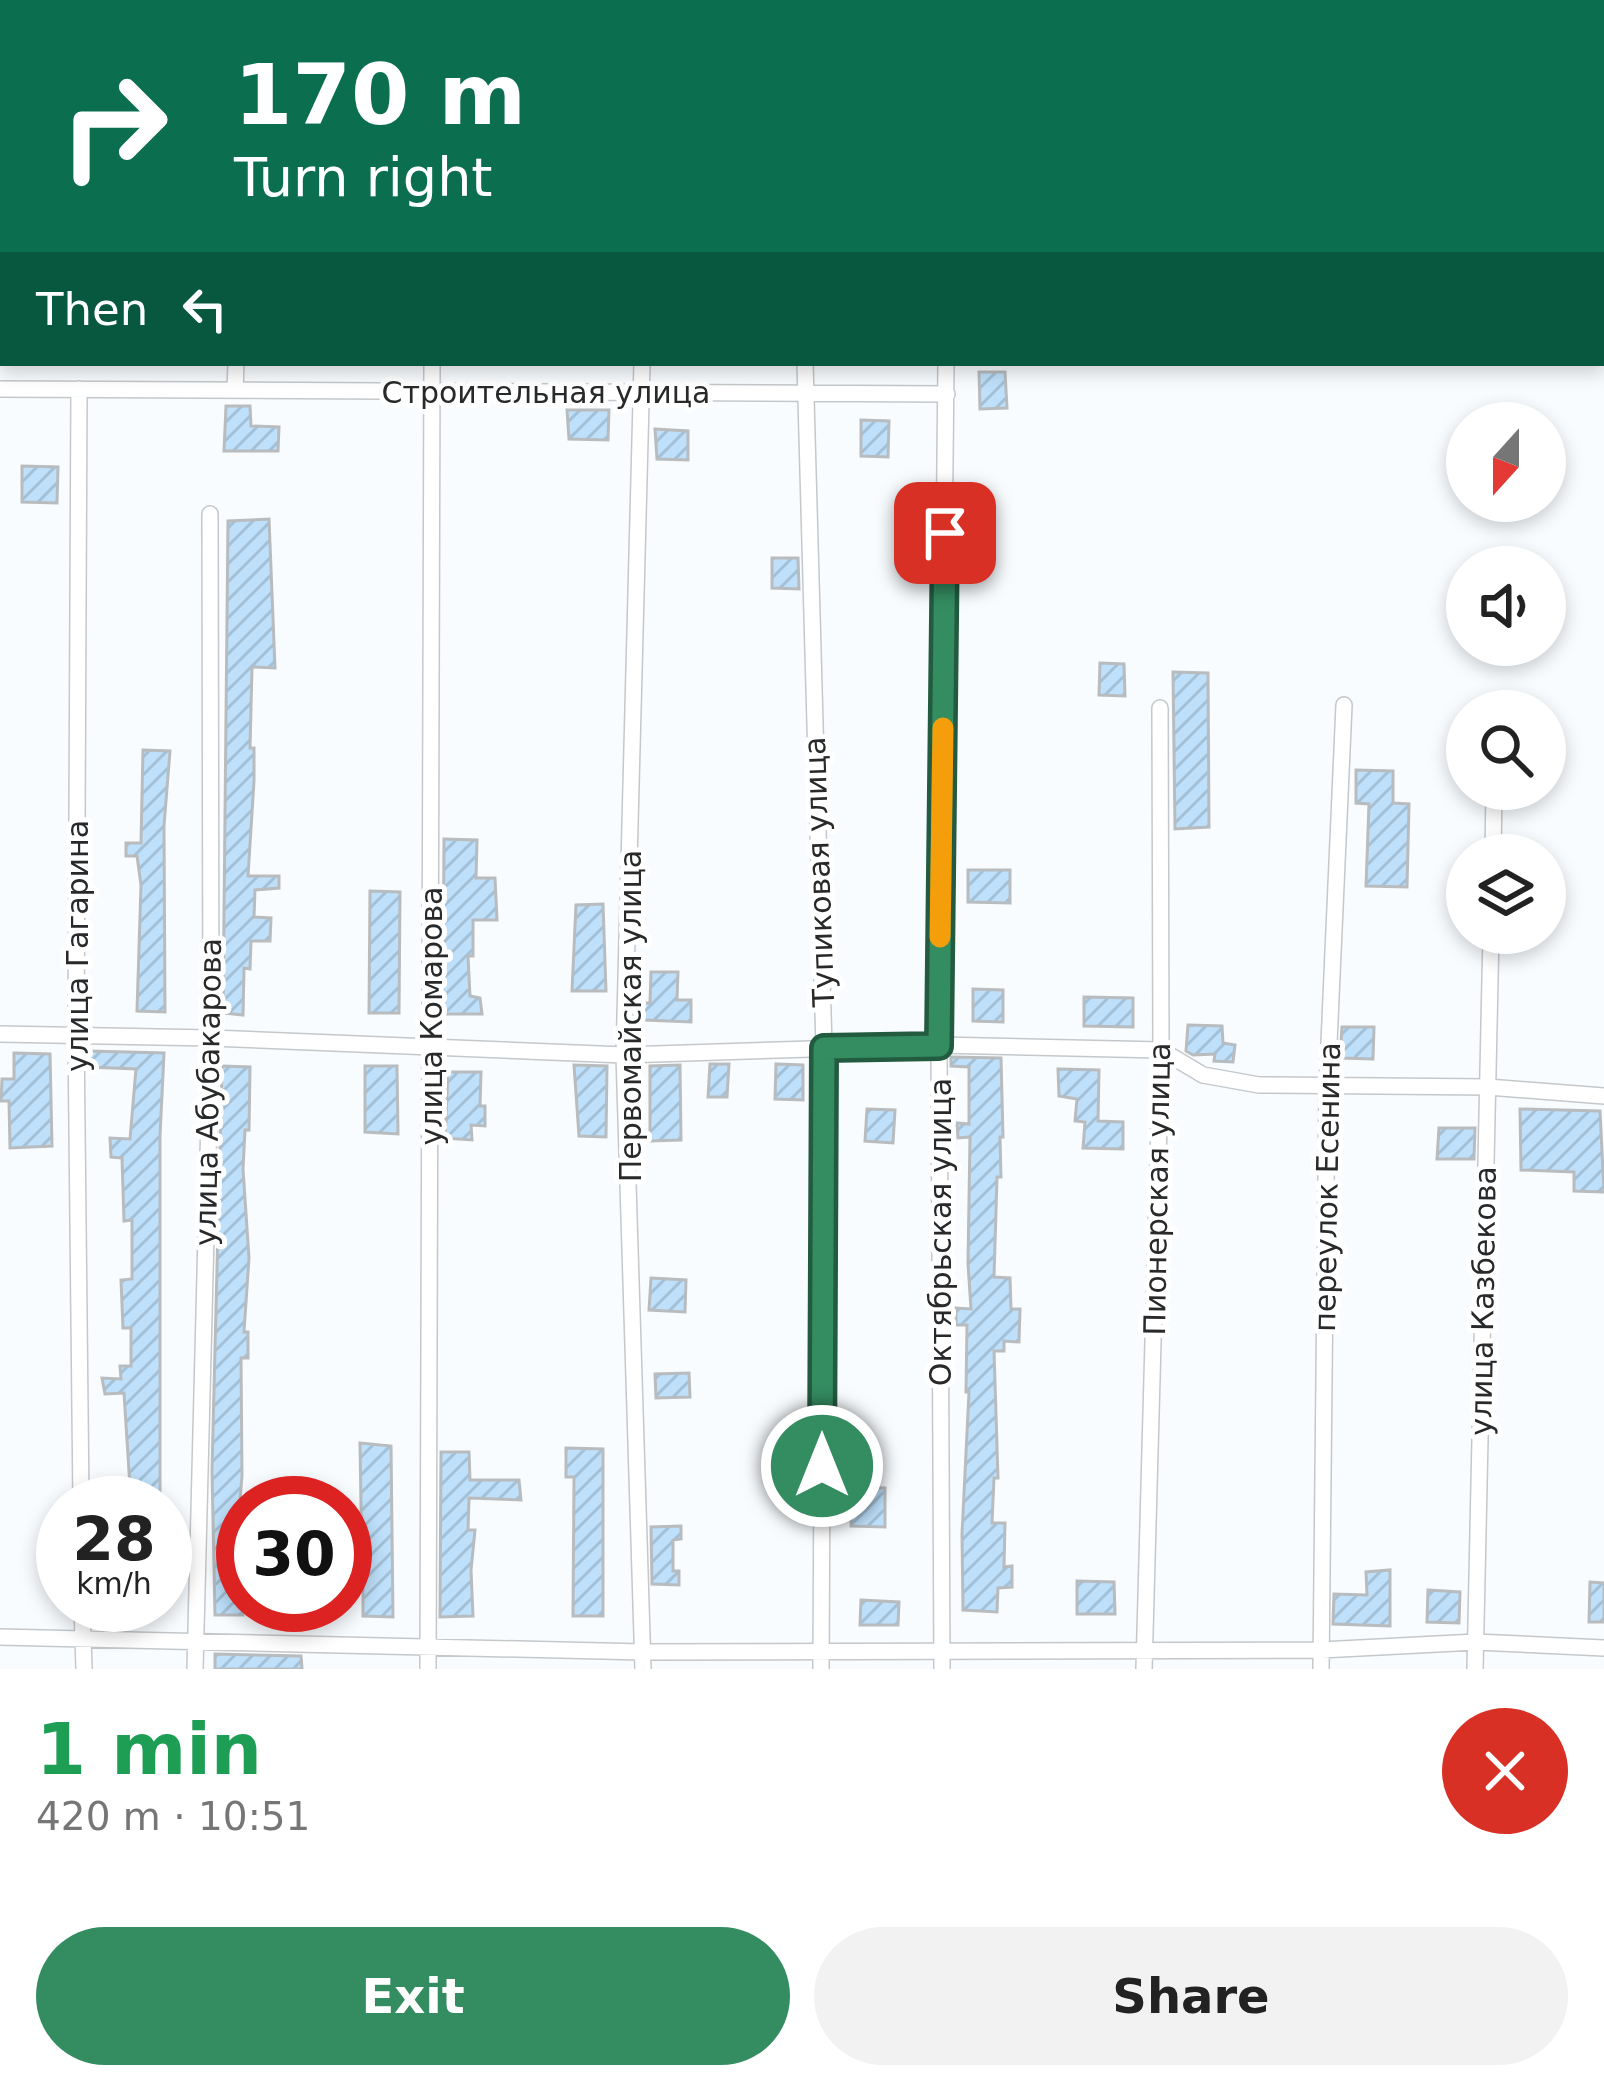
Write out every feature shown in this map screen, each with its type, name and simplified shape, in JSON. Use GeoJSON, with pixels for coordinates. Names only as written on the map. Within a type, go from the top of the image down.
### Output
{"type":"FeatureCollection","features":[{"type":"Feature","properties":{"kind":"street"},"geometry":{"type":"LineString","coordinates":[[235,390],[236,366]]}},
{"type":"Feature","properties":{"kind":"street","name":"улица Комарова"},"geometry":{"type":"LineString","coordinates":[[428,1669],[432,366]]}},
{"type":"Feature","properties":{"kind":"street","name":"Первомайская улица"},"geometry":{"type":"LineString","coordinates":[[642,366],[624,1055],[643,1661]]}},
{"type":"Feature","properties":{"kind":"street","name":"Тупиковая улица"},"geometry":{"type":"LineString","coordinates":[[805,366],[824,1048],[821,1660]]}},
{"type":"Feature","properties":{"kind":"street","name":"Октябрьская улица"},"geometry":{"type":"LineString","coordinates":[[942,1662],[939,1046],[946,366]]}},
{"type":"Feature","properties":{"kind":"street","name":"Строительная улица"},"geometry":{"type":"LineString","coordinates":[[0,389],[947,394]]}},
{"type":"Feature","properties":{"kind":"street","name":"улица Гагарина"},"geometry":{"type":"LineString","coordinates":[[79,389],[76,1036],[81,1476]]}},
{"type":"Feature","properties":{"kind":"street","name":"улица Абубакарова"},"geometry":{"type":"LineString","coordinates":[[195,1669],[211,1038],[210,514]]}},
{"type":"Feature","properties":{"kind":"street","name":"переулок Есенина"},"geometry":{"type":"LineString","coordinates":[[1321,1669],[1327,1088],[1344,706]]}},
{"type":"Feature","properties":{"kind":"street","name":"Пионерская улица"},"geometry":{"type":"LineString","coordinates":[[1144,1660],[1161,1050],[1160,709]]}},
{"type":"Feature","properties":{"kind":"street","name":"улица Казбекова"},"geometry":{"type":"LineString","coordinates":[[1475,1669],[1491,954]]}},
{"type":"Feature","properties":{"kind":"street"},"geometry":{"type":"LineString","coordinates":[[0,1034],[624,1055],[939,1046],[1161,1050],[1203,1075],[1259,1085],[1488,1087],[1604,1096]]}},
{"type":"Feature","properties":{"kind":"street"},"geometry":{"type":"LineString","coordinates":[[82,1632],[85,1669]]}},
{"type":"Feature","properties":{"kind":"street"},"geometry":{"type":"LineString","coordinates":[[0,1637],[643,1661],[1144,1660],[1476,1642],[1604,1648]]}},
{"type":"Feature","properties":{"kind":"building"},"geometry":{"type":"Polygon","coordinates":[[[979,372],[1005,372],[1007,408],[980,409],[979,372]]]}},
{"type":"Feature","properties":{"kind":"building"},"geometry":{"type":"Polygon","coordinates":[[[226,406],[250,406],[251,426],[279,427],[278,451],[224,451],[226,406]]]}},
{"type":"Feature","properties":{"kind":"building"},"geometry":{"type":"Polygon","coordinates":[[[567,410],[609,410],[608,440],[569,439],[567,410]]]}},
{"type":"Feature","properties":{"kind":"building"},"geometry":{"type":"Polygon","coordinates":[[[861,420],[889,421],[888,457],[861,456],[861,420]]]}},
{"type":"Feature","properties":{"kind":"building"},"geometry":{"type":"Polygon","coordinates":[[[655,429],[688,431],[688,460],[657,459],[655,429]]]}},
{"type":"Feature","properties":{"kind":"building"},"geometry":{"type":"Polygon","coordinates":[[[22,466],[58,467],[57,503],[22,502],[22,466]]]}},
{"type":"Feature","properties":{"kind":"building"},"geometry":{"type":"Polygon","coordinates":[[[269,519],[275,668],[252,667],[254,781],[248,876],[279,876],[279,888],[255,890],[254,917],[271,918],[270,941],[251,941],[250,969],[244,968],[243,1015],[223,1013],[228,521],[269,519]]]}},
{"type":"Feature","properties":{"kind":"building"},"geometry":{"type":"Polygon","coordinates":[[[772,558],[798,558],[799,589],[772,588],[772,558]]]}},
{"type":"Feature","properties":{"kind":"building"},"geometry":{"type":"Polygon","coordinates":[[[1100,663],[1124,664],[1125,696],[1099,695],[1100,663]]]}},
{"type":"Feature","properties":{"kind":"building"},"geometry":{"type":"Polygon","coordinates":[[[1173,672],[1208,673],[1209,827],[1175,829],[1173,672]]]}},
{"type":"Feature","properties":{"kind":"building"},"geometry":{"type":"Polygon","coordinates":[[[143,750],[170,751],[164,826],[165,1012],[137,1011],[141,885],[137,856],[126,856],[126,843],[141,843],[143,750]]]}},
{"type":"Feature","properties":{"kind":"building"},"geometry":{"type":"Polygon","coordinates":[[[1356,770],[1393,771],[1393,803],[1409,804],[1407,887],[1366,886],[1369,804],[1356,803],[1356,770]]]}},
{"type":"Feature","properties":{"kind":"building"},"geometry":{"type":"Polygon","coordinates":[[[444,839],[477,840],[476,878],[495,878],[497,920],[473,920],[473,956],[468,956],[470,996],[480,998],[482,1014],[443,1014],[444,839]]]}},
{"type":"Feature","properties":{"kind":"building"},"geometry":{"type":"Polygon","coordinates":[[[968,870],[1010,870],[1010,903],[968,902],[968,870]]]}},
{"type":"Feature","properties":{"kind":"building"},"geometry":{"type":"Polygon","coordinates":[[[370,891],[400,892],[399,1013],[369,1013],[370,891]]]}},
{"type":"Feature","properties":{"kind":"building"},"geometry":{"type":"Polygon","coordinates":[[[603,904],[606,991],[572,991],[576,905],[603,904]]]}},
{"type":"Feature","properties":{"kind":"building"},"geometry":{"type":"Polygon","coordinates":[[[651,972],[678,972],[677,1000],[691,1000],[691,1022],[645,1020],[642,1003],[650,1003],[651,972]]]}},
{"type":"Feature","properties":{"kind":"building"},"geometry":{"type":"Polygon","coordinates":[[[973,989],[1003,990],[1003,1022],[973,1021],[973,989]]]}},
{"type":"Feature","properties":{"kind":"building"},"geometry":{"type":"Polygon","coordinates":[[[1084,997],[1133,998],[1133,1027],[1084,1026],[1084,997]]]}},
{"type":"Feature","properties":{"kind":"building"},"geometry":{"type":"Polygon","coordinates":[[[1188,1025],[1222,1026],[1223,1043],[1235,1045],[1233,1062],[1214,1061],[1215,1054],[1186,1051],[1188,1025]]]}},
{"type":"Feature","properties":{"kind":"building"},"geometry":{"type":"Polygon","coordinates":[[[1342,1027],[1374,1027],[1373,1059],[1340,1058],[1342,1027]]]}},
{"type":"Feature","properties":{"kind":"building"},"geometry":{"type":"Polygon","coordinates":[[[88,1051],[164,1053],[160,1476],[129,1476],[124,1393],[105,1394],[102,1378],[121,1379],[120,1366],[131,1366],[131,1328],[123,1328],[121,1280],[132,1279],[132,1220],[124,1221],[122,1158],[111,1157],[110,1138],[130,1139],[136,1069],[88,1067],[88,1051]]]}},
{"type":"Feature","properties":{"kind":"building"},"geometry":{"type":"Polygon","coordinates":[[[14,1053],[50,1054],[52,1146],[10,1148],[9,1101],[1,1101],[2,1079],[14,1079],[14,1053]]]}},
{"type":"Feature","properties":{"kind":"building"},"geometry":{"type":"Polygon","coordinates":[[[951,1057],[1001,1058],[1003,1137],[994,1277],[1010,1278],[1011,1309],[1020,1309],[1019,1342],[1004,1341],[1004,1351],[994,1351],[998,1478],[994,1478],[992,1523],[1005,1523],[1004,1567],[1012,1566],[1012,1587],[998,1588],[997,1612],[963,1610],[969,1392],[967,1325],[956,1325],[956,1308],[971,1309],[970,1137],[958,1138],[957,1123],[969,1124],[969,1067],[951,1066],[951,1057]]]}},
{"type":"Feature","properties":{"kind":"building"},"geometry":{"type":"Polygon","coordinates":[[[710,1064],[729,1064],[727,1097],[708,1097],[710,1064]]]}},
{"type":"Feature","properties":{"kind":"building"},"geometry":{"type":"Polygon","coordinates":[[[776,1064],[803,1065],[803,1100],[775,1099],[776,1064]]]}},
{"type":"Feature","properties":{"kind":"building"},"geometry":{"type":"Polygon","coordinates":[[[574,1065],[607,1066],[606,1137],[579,1136],[574,1065]]]}},
{"type":"Feature","properties":{"kind":"building"},"geometry":{"type":"Polygon","coordinates":[[[680,1065],[681,1140],[650,1141],[650,1066],[680,1065]]]}},
{"type":"Feature","properties":{"kind":"building"},"geometry":{"type":"Polygon","coordinates":[[[222,1066],[250,1067],[243,1169],[249,1258],[244,1332],[248,1332],[248,1358],[241,1358],[242,1476],[216,1476],[216,1615],[212,1471],[222,1066]]]}},
{"type":"Feature","properties":{"kind":"building"},"geometry":{"type":"Polygon","coordinates":[[[365,1066],[397,1066],[398,1134],[365,1132],[365,1066]]]}},
{"type":"Feature","properties":{"kind":"building"},"geometry":{"type":"Polygon","coordinates":[[[1058,1069],[1099,1070],[1098,1121],[1123,1122],[1123,1149],[1083,1148],[1085,1122],[1075,1121],[1077,1099],[1059,1096],[1058,1069]]]}},
{"type":"Feature","properties":{"kind":"building"},"geometry":{"type":"Polygon","coordinates":[[[448,1072],[481,1072],[485,1126],[471,1125],[472,1140],[445,1138],[448,1072]]]}},
{"type":"Feature","properties":{"kind":"building"},"geometry":{"type":"Polygon","coordinates":[[[867,1109],[895,1110],[893,1143],[865,1141],[867,1109]]]}},
{"type":"Feature","properties":{"kind":"building"},"geometry":{"type":"Polygon","coordinates":[[[1520,1109],[1600,1111],[1604,1192],[1574,1191],[1574,1172],[1521,1170],[1520,1109]]]}},
{"type":"Feature","properties":{"kind":"building"},"geometry":{"type":"Polygon","coordinates":[[[1439,1128],[1475,1128],[1474,1159],[1437,1159],[1439,1128]]]}},
{"type":"Feature","properties":{"kind":"building"},"geometry":{"type":"Polygon","coordinates":[[[651,1278],[686,1280],[685,1312],[649,1310],[651,1278]]]}},
{"type":"Feature","properties":{"kind":"building"},"geometry":{"type":"Polygon","coordinates":[[[689,1373],[690,1397],[656,1398],[655,1374],[689,1373]]]}},
{"type":"Feature","properties":{"kind":"building"},"geometry":{"type":"Polygon","coordinates":[[[360,1443],[391,1446],[393,1617],[372,1616],[372,1476],[361,1476],[360,1443]]]}},
{"type":"Feature","properties":{"kind":"building"},"geometry":{"type":"Polygon","coordinates":[[[566,1448],[603,1449],[603,1616],[573,1616],[574,1477],[566,1477],[566,1448]]]}},
{"type":"Feature","properties":{"kind":"building"},"geometry":{"type":"Polygon","coordinates":[[[441,1452],[469,1452],[470,1480],[519,1480],[521,1500],[469,1498],[468,1530],[475,1530],[473,1616],[440,1617],[441,1452]]]}},
{"type":"Feature","properties":{"kind":"building"},"geometry":{"type":"Polygon","coordinates":[[[852,1487],[885,1488],[885,1527],[851,1526],[852,1487]]]}},
{"type":"Feature","properties":{"kind":"building"},"geometry":{"type":"Polygon","coordinates":[[[681,1526],[681,1539],[673,1540],[673,1571],[679,1571],[679,1585],[652,1584],[651,1527],[681,1526]]]}},
{"type":"Feature","properties":{"kind":"building"},"geometry":{"type":"Polygon","coordinates":[[[1390,1570],[1390,1626],[1333,1624],[1334,1594],[1367,1595],[1366,1572],[1390,1570]]]}},
{"type":"Feature","properties":{"kind":"building"},"geometry":{"type":"Polygon","coordinates":[[[1077,1581],[1114,1582],[1115,1614],[1077,1614],[1077,1581]]]}},
{"type":"Feature","properties":{"kind":"building"},"geometry":{"type":"Polygon","coordinates":[[[1590,1582],[1604,1583],[1604,1622],[1589,1622],[1590,1582]]]}},
{"type":"Feature","properties":{"kind":"building"},"geometry":{"type":"Polygon","coordinates":[[[1428,1590],[1460,1592],[1459,1623],[1427,1622],[1428,1590]]]}},
{"type":"Feature","properties":{"kind":"building"},"geometry":{"type":"Polygon","coordinates":[[[861,1600],[899,1602],[898,1625],[860,1625],[861,1600]]]}},
{"type":"Feature","properties":{"kind":"building"},"geometry":{"type":"Polygon","coordinates":[[[215,1654],[301,1656],[302,1669],[215,1669],[215,1654]]]}},
{"type":"Feature","properties":{"kind":"slow traffic"},"geometry":{"type":"LineString","coordinates":[[940,937],[943,728]]}},
{"type":"Feature","properties":{"kind":"route"},"geometry":{"type":"LineString","coordinates":[[822,1466],[824,1048],[939,1046],[945,533]]}}]}
